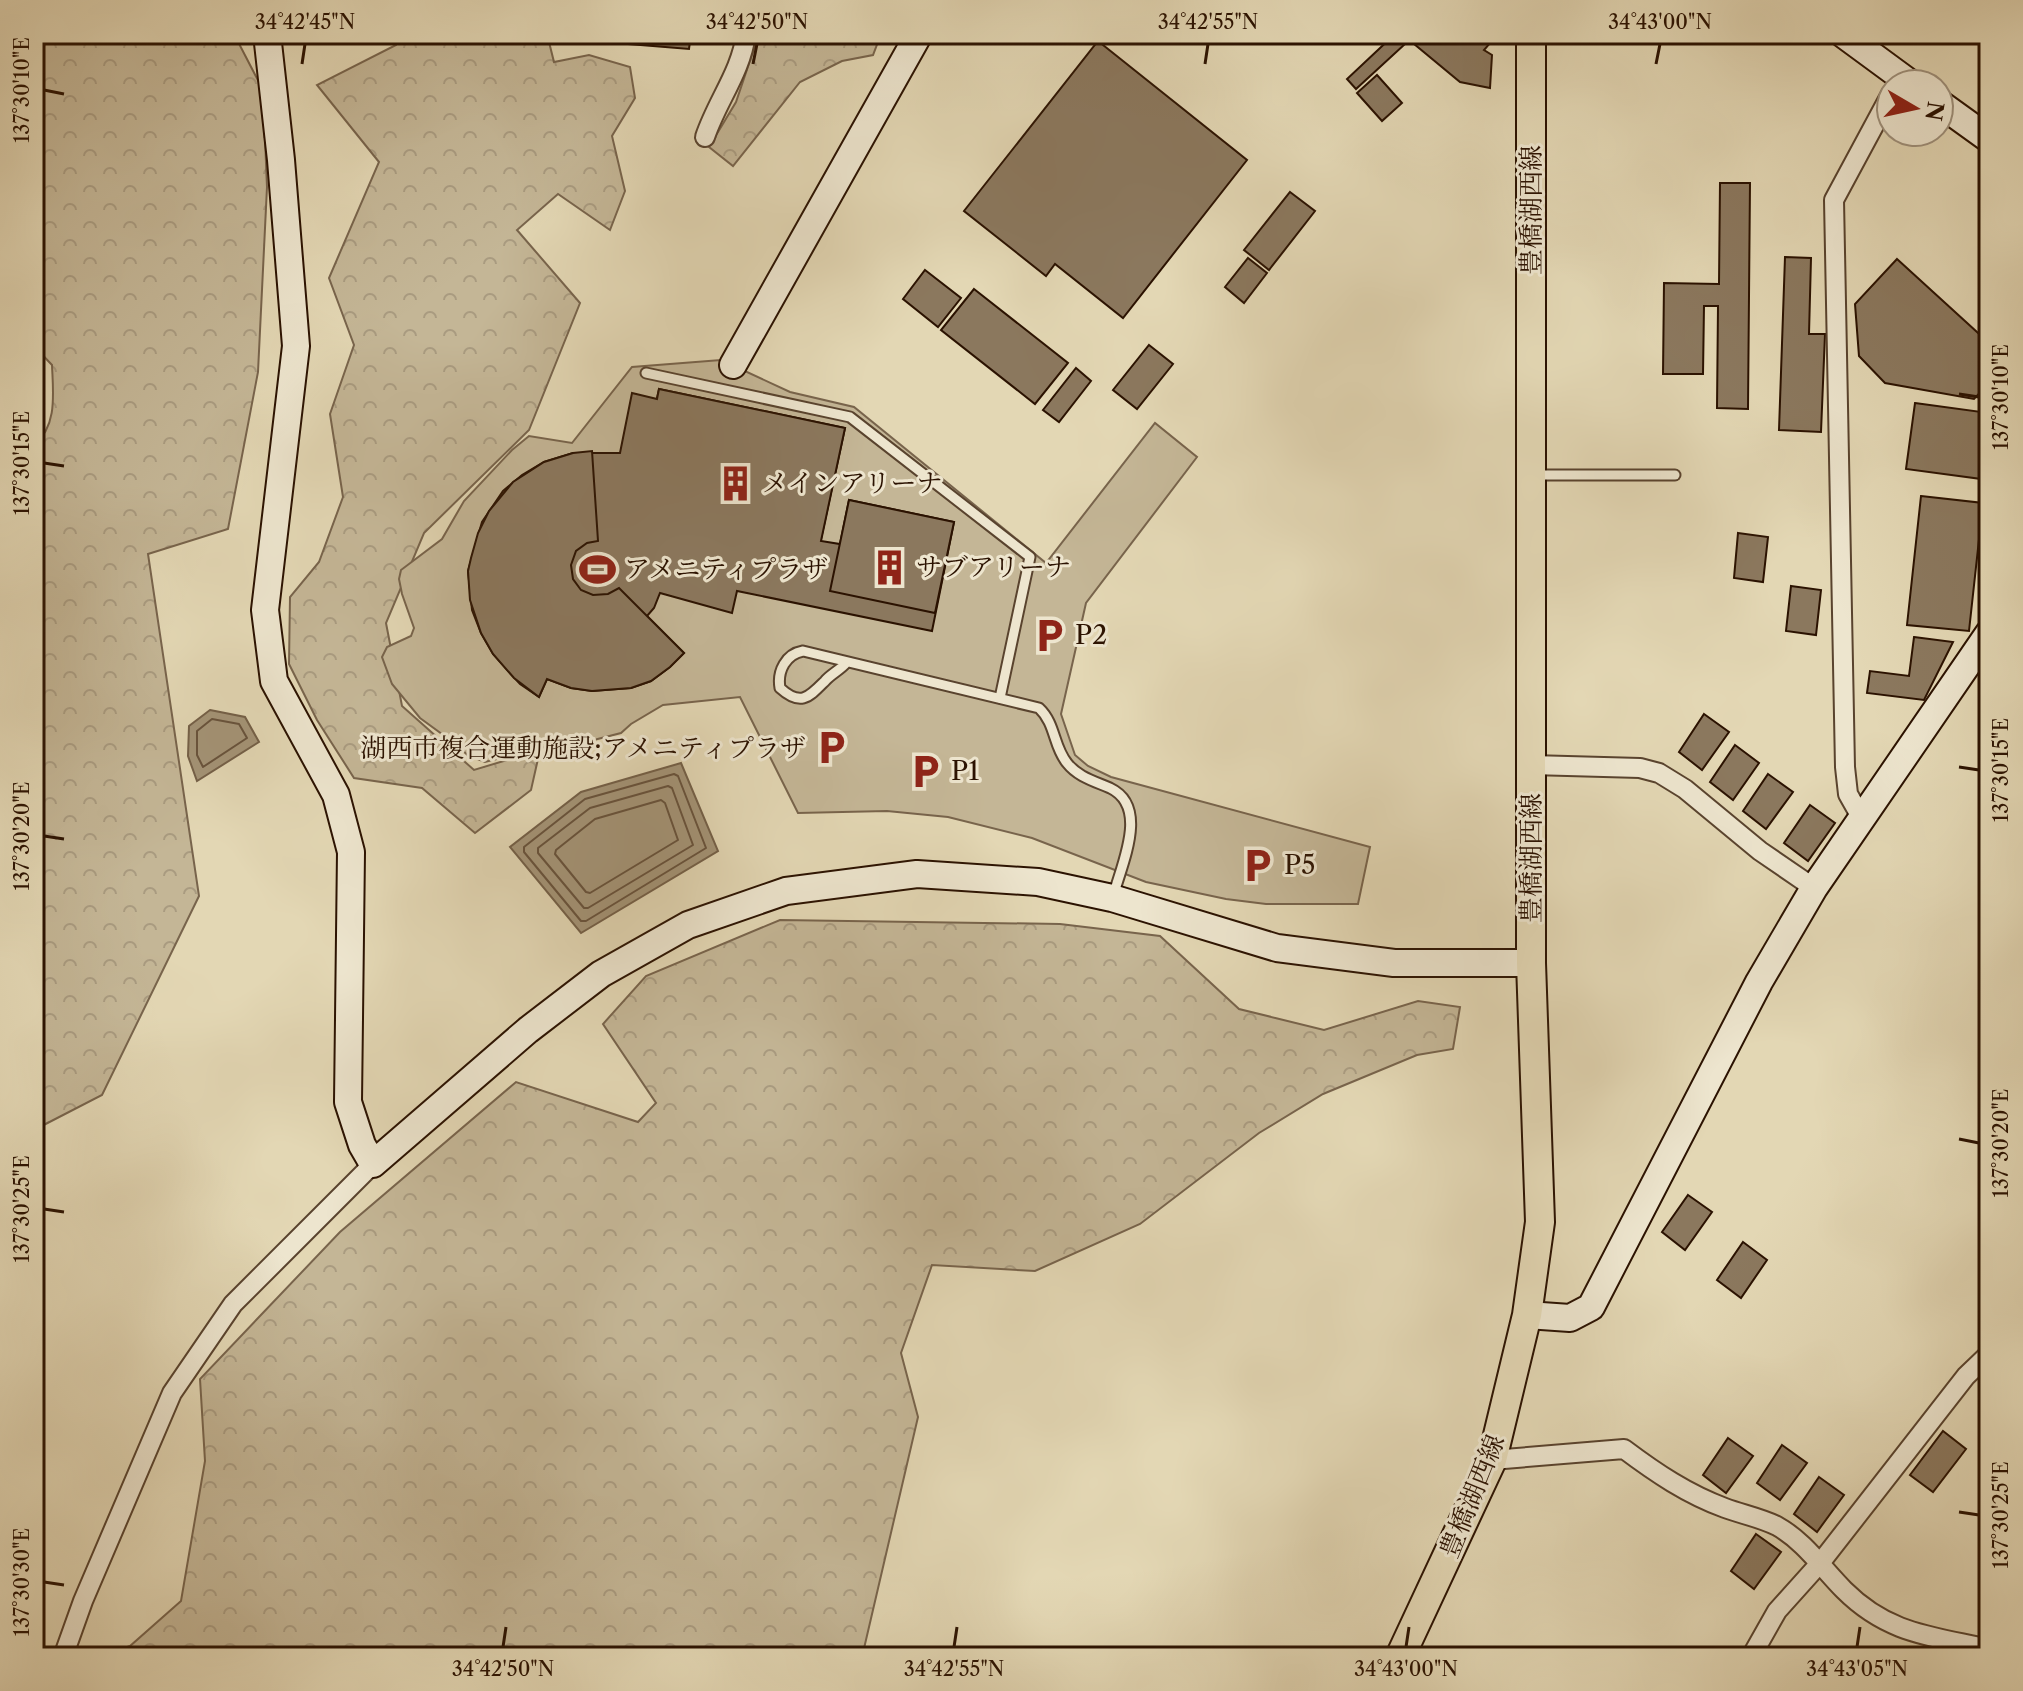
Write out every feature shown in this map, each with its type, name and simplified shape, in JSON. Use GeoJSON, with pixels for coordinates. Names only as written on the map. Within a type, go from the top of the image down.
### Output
{"type":"FeatureCollection","features":[{"type":"Feature","properties":{"kind":"main road","name":"豊橋湖西線"},"geometry":{"type":"LineString","coordinates":[[1400,1657],[1492,1460],[1527,1315],[1540,1222],[1531,963],[1531,34]]}},
{"type":"Feature","properties":{"kind":"street"},"geometry":{"type":"LineString","coordinates":[[267,34],[296,346],[265,610],[274,681],[336,795],[351,852],[348,1102],[362,1145],[373,1164]]}},
{"type":"Feature","properties":{"kind":"street"},"geometry":{"type":"LineString","coordinates":[[705,137],[712,117],[730,88],[746,34]]}},
{"type":"Feature","properties":{"kind":"street"},"geometry":{"type":"LineString","coordinates":[[733,365],[919,34]]}},
{"type":"Feature","properties":{"kind":"street"},"geometry":{"type":"LineString","coordinates":[[1856,38],[1884,68]]}},
{"type":"Feature","properties":{"kind":"street"},"geometry":{"type":"LineString","coordinates":[[1955,115],[1989,139]]}},
{"type":"Feature","properties":{"kind":"street"},"geometry":{"type":"LineString","coordinates":[[1861,817],[1848,794],[1845,767],[1834,200],[1875,129]]}},
{"type":"Feature","properties":{"kind":"street"},"geometry":{"type":"LineString","coordinates":[[1527,1315],[1570,1318],[1591,1307],[1759,982],[1814,888],[1989,633]]}},
{"type":"Feature","properties":{"kind":"street"},"geometry":{"type":"LineString","coordinates":[[1531,765],[1640,768],[1659,773],[1685,789],[1760,851],[1814,888]]}},
{"type":"Feature","properties":{"kind":"street"},"geometry":{"type":"LineString","coordinates":[[63,1657],[83,1601],[172,1393],[233,1304],[373,1164],[528,1030],[601,974],[688,925],[786,891],[917,874],[1038,882],[1112,898],[1277,948],[1394,963],[1531,963]]}},
{"type":"Feature","properties":{"kind":"street"},"geometry":{"type":"LineString","coordinates":[[1751,1657],[1777,1611],[1821,1562],[1966,1376],[1989,1354]]}},
{"type":"Feature","properties":{"kind":"street"},"geometry":{"type":"LineString","coordinates":[[1492,1460],[1624,1449],[1666,1480],[1722,1507],[1777,1526],[1821,1562],[1864,1608],[1896,1628],[1989,1649]]}},
{"type":"Feature","properties":{"kind":"lane"},"geometry":{"type":"LineString","coordinates":[[720,389],[733,365]]}},
{"type":"Feature","properties":{"kind":"lane"},"geometry":{"type":"LineString","coordinates":[[646,373],[850,417],[1030,557],[1000,698]]}},
{"type":"Feature","properties":{"kind":"lane"},"geometry":{"type":"LineString","coordinates":[[1531,475],[1675,475]]}},
{"type":"Feature","properties":{"kind":"lane"},"geometry":{"type":"LineString","coordinates":[[846,663],[811,696],[790,696],[780,688],[779,674],[786,661],[797,652],[826,655],[846,663],[1039,708],[1052,724],[1065,762],[1082,777],[1114,790],[1126,802],[1131,814],[1112,898]]}},
{"type":"Feature","properties":{"kind":"green space"},"geometry":{"type":"Polygon","coordinates":[[[34,34],[234,34],[263,90],[267,187],[258,372],[228,529],[148,554],[199,896],[102,1095],[34,1130],[34,445],[42,437],[51,418],[53,397],[52,365],[34,346],[34,34]]]}},
{"type":"Feature","properties":{"kind":"green space"},"geometry":{"type":"Polygon","coordinates":[[[400,34],[547,34],[554,62],[589,55],[630,67],[635,98],[612,136],[625,191],[610,230],[558,194],[517,230],[580,303],[529,430],[424,533],[386,623],[402,706],[474,770],[540,750],[531,790],[475,833],[422,788],[354,778],[317,720],[289,664],[290,597],[319,562],[343,497],[330,414],[354,345],[329,278],[379,162],[317,85],[396,45],[400,34]]]}},
{"type":"Feature","properties":{"kind":"green space"},"geometry":{"type":"Polygon","coordinates":[[[759,34],[881,34],[873,55],[842,61],[800,82],[733,166],[709,147],[736,102],[759,34]]]}},
{"type":"Feature","properties":{"kind":"green space"},"geometry":{"type":"Polygon","coordinates":[[[721,360],[790,392],[854,407],[1046,563],[1155,423],[1197,457],[1086,603],[1061,714],[1075,755],[1088,766],[1111,777],[1370,847],[1358,904],[1266,904],[1226,899],[1146,882],[1032,838],[948,817],[887,811],[798,813],[740,697],[663,705],[621,733],[586,742],[569,741],[485,762],[467,755],[420,718],[392,684],[382,657],[387,647],[411,636],[414,628],[402,594],[401,570],[442,539],[464,501],[529,436],[572,443],[632,367],[721,360]]]}},
{"type":"Feature","properties":{"kind":"green space"},"geometry":{"type":"Polygon","coordinates":[[[780,920],[1060,924],[1160,936],[1239,1009],[1324,1030],[1418,1001],[1460,1007],[1453,1049],[1417,1055],[1323,1094],[1259,1133],[1140,1224],[1035,1271],[932,1265],[901,1353],[918,1417],[862,1657],[99,1657],[130,1646],[181,1601],[205,1461],[200,1379],[340,1232],[516,1082],[638,1122],[656,1103],[603,1024],[646,976],[780,920]]]}},
{"type":"Feature","properties":{"kind":"water"},"geometry":{"type":"Polygon","coordinates":[[[210,710],[245,717],[259,742],[197,781],[188,756],[189,726],[210,710]]]}},
{"type":"Feature","properties":{"kind":"water"},"geometry":{"type":"Polygon","coordinates":[[[681,763],[718,851],[581,933],[510,847],[581,792],[681,763]]]}},
{"type":"Feature","properties":{"kind":"building"},"geometry":{"type":"Polygon","coordinates":[[[614,34],[691,34],[689,49],[629,44],[630,35],[614,34]]]}},
{"type":"Feature","properties":{"kind":"building"},"geometry":{"type":"Polygon","coordinates":[[[1395,34],[1405,44],[1356,89],[1347,79],[1395,34]]]}},
{"type":"Feature","properties":{"kind":"building"},"geometry":{"type":"Polygon","coordinates":[[[1402,34],[1481,34],[1491,42],[1484,50],[1492,55],[1490,88],[1460,82],[1402,34]]]}},
{"type":"Feature","properties":{"kind":"building"},"geometry":{"type":"Polygon","coordinates":[[[1098,41],[1247,160],[1123,318],[1055,264],[1046,276],[964,211],[1098,41]]]}},
{"type":"Feature","properties":{"kind":"building"},"geometry":{"type":"Polygon","coordinates":[[[1377,75],[1402,103],[1382,121],[1357,93],[1377,75]]]}},
{"type":"Feature","properties":{"kind":"building"},"geometry":{"type":"Polygon","coordinates":[[[1720,183],[1750,183],[1748,409],[1717,408],[1718,306],[1704,306],[1703,374],[1663,374],[1664,283],[1719,284],[1720,183]]]}},
{"type":"Feature","properties":{"kind":"building"},"geometry":{"type":"Polygon","coordinates":[[[1290,192],[1315,211],[1269,270],[1244,250],[1290,192]]]}},
{"type":"Feature","properties":{"kind":"building"},"geometry":{"type":"Polygon","coordinates":[[[1785,257],[1811,258],[1809,334],[1825,334],[1821,432],[1779,430],[1785,257]]]}},
{"type":"Feature","properties":{"kind":"building"},"geometry":{"type":"Polygon","coordinates":[[[1248,258],[1267,273],[1244,303],[1225,287],[1248,258]]]}},
{"type":"Feature","properties":{"kind":"building"},"geometry":{"type":"Polygon","coordinates":[[[1897,259],[1989,343],[1989,383],[1974,399],[1885,383],[1859,356],[1855,304],[1897,259]]]}},
{"type":"Feature","properties":{"kind":"building"},"geometry":{"type":"Polygon","coordinates":[[[925,270],[961,298],[938,327],[903,299],[925,270]]]}},
{"type":"Feature","properties":{"kind":"building"},"geometry":{"type":"Polygon","coordinates":[[[974,289],[1068,363],[1035,404],[941,330],[974,289]]]}},
{"type":"Feature","properties":{"kind":"building"},"geometry":{"type":"Polygon","coordinates":[[[1149,345],[1173,364],[1137,409],[1113,390],[1149,345]]]}},
{"type":"Feature","properties":{"kind":"building"},"geometry":{"type":"Polygon","coordinates":[[[1076,368],[1091,381],[1059,422],[1043,410],[1076,368]]]}},
{"type":"Feature","properties":{"kind":"building","name":"メインアリーナ"},"geometry":{"type":"Polygon","coordinates":[[[659,389],[845,428],[813,576],[627,537],[659,389]]]}},
{"type":"Feature","properties":{"kind":"building"},"geometry":{"type":"Polygon","coordinates":[[[659,389],[845,428],[821,541],[840,544],[849,500],[954,522],[932,631],[737,591],[732,613],[660,593],[647,616],[684,653],[651,681],[631,688],[592,691],[571,688],[547,679],[539,697],[520,684],[493,654],[472,610],[468,571],[482,522],[503,491],[544,462],[573,453],[620,453],[632,393],[657,399],[659,389]]]}},
{"type":"Feature","properties":{"kind":"building"},"geometry":{"type":"Polygon","coordinates":[[[1915,403],[1989,413],[1989,480],[1906,469],[1915,403]]]}},
{"type":"Feature","properties":{"kind":"building"},"geometry":{"type":"Polygon","coordinates":[[[592,451],[598,541],[587,543],[576,551],[571,565],[573,579],[581,590],[593,595],[608,594],[619,588],[684,653],[651,681],[631,688],[592,691],[571,688],[547,679],[539,697],[514,678],[493,654],[481,633],[470,600],[468,571],[478,533],[489,511],[513,482],[544,462],[592,451]]]}},
{"type":"Feature","properties":{"kind":"building"},"geometry":{"type":"Polygon","coordinates":[[[1921,496],[1983,503],[1969,631],[1907,625],[1921,496]]]}},
{"type":"Feature","properties":{"kind":"building","name":"サブアリーナ"},"geometry":{"type":"Polygon","coordinates":[[[849,500],[954,522],[935,613],[830,591],[849,500]]]}},
{"type":"Feature","properties":{"kind":"building"},"geometry":{"type":"Polygon","coordinates":[[[1738,533],[1768,537],[1763,582],[1734,578],[1738,533]]]}},
{"type":"Feature","properties":{"kind":"building"},"geometry":{"type":"Polygon","coordinates":[[[1791,586],[1821,590],[1816,635],[1786,631],[1791,586]]]}},
{"type":"Feature","properties":{"kind":"building"},"geometry":{"type":"Polygon","coordinates":[[[1914,637],[1953,642],[1924,700],[1867,693],[1870,671],[1909,676],[1914,637]]]}},
{"type":"Feature","properties":{"kind":"building"},"geometry":{"type":"Polygon","coordinates":[[[1704,714],[1729,732],[1702,770],[1679,752],[1704,714]]]}},
{"type":"Feature","properties":{"kind":"building"},"geometry":{"type":"Polygon","coordinates":[[[1735,745],[1759,763],[1733,800],[1710,782],[1735,745]]]}},
{"type":"Feature","properties":{"kind":"building"},"geometry":{"type":"Polygon","coordinates":[[[1768,774],[1793,792],[1766,829],[1743,811],[1768,774]]]}},
{"type":"Feature","properties":{"kind":"building"},"geometry":{"type":"Polygon","coordinates":[[[1810,805],[1835,823],[1808,861],[1784,843],[1810,805]]]}},
{"type":"Feature","properties":{"kind":"building"},"geometry":{"type":"Polygon","coordinates":[[[1688,1195],[1712,1212],[1685,1250],[1662,1232],[1688,1195]]]}},
{"type":"Feature","properties":{"kind":"building"},"geometry":{"type":"Polygon","coordinates":[[[1743,1242],[1767,1260],[1741,1298],[1717,1280],[1743,1242]]]}},
{"type":"Feature","properties":{"kind":"building"},"geometry":{"type":"Polygon","coordinates":[[[1943,1431],[1966,1449],[1933,1492],[1910,1475],[1943,1431]]]}},
{"type":"Feature","properties":{"kind":"building"},"geometry":{"type":"Polygon","coordinates":[[[1728,1438],[1753,1456],[1726,1493],[1703,1475],[1728,1438]]]}},
{"type":"Feature","properties":{"kind":"building"},"geometry":{"type":"Polygon","coordinates":[[[1782,1445],[1807,1463],[1780,1500],[1757,1483],[1782,1445]]]}},
{"type":"Feature","properties":{"kind":"building"},"geometry":{"type":"Polygon","coordinates":[[[1819,1477],[1844,1495],[1817,1532],[1794,1514],[1819,1477]]]}},
{"type":"Feature","properties":{"kind":"building"},"geometry":{"type":"Polygon","coordinates":[[[1756,1534],[1781,1552],[1754,1589],[1731,1571],[1756,1534]]]}},
{"type":"Feature","properties":{"kind":"place","name":"メインアリーナ"},"geometry":{"type":"Point","coordinates":[736,483]}},
{"type":"Feature","properties":{"kind":"place","name":"サブアリーナ"},"geometry":{"type":"Point","coordinates":[890,567]}},
{"type":"Feature","properties":{"kind":"place","name":"アメニティプラザ"},"geometry":{"type":"Point","coordinates":[598,569]}},
{"type":"Feature","properties":{"kind":"place","name":"P2"},"geometry":{"type":"Point","coordinates":[1049,635]}},
{"type":"Feature","properties":{"kind":"place","name":"湖西市複合運動施設;アメニティプラザ"},"geometry":{"type":"Point","coordinates":[832,748]}},
{"type":"Feature","properties":{"kind":"place","name":"P1"},"geometry":{"type":"Point","coordinates":[925,771]}},
{"type":"Feature","properties":{"kind":"place","name":"P5"},"geometry":{"type":"Point","coordinates":[1258,865]}}]}
